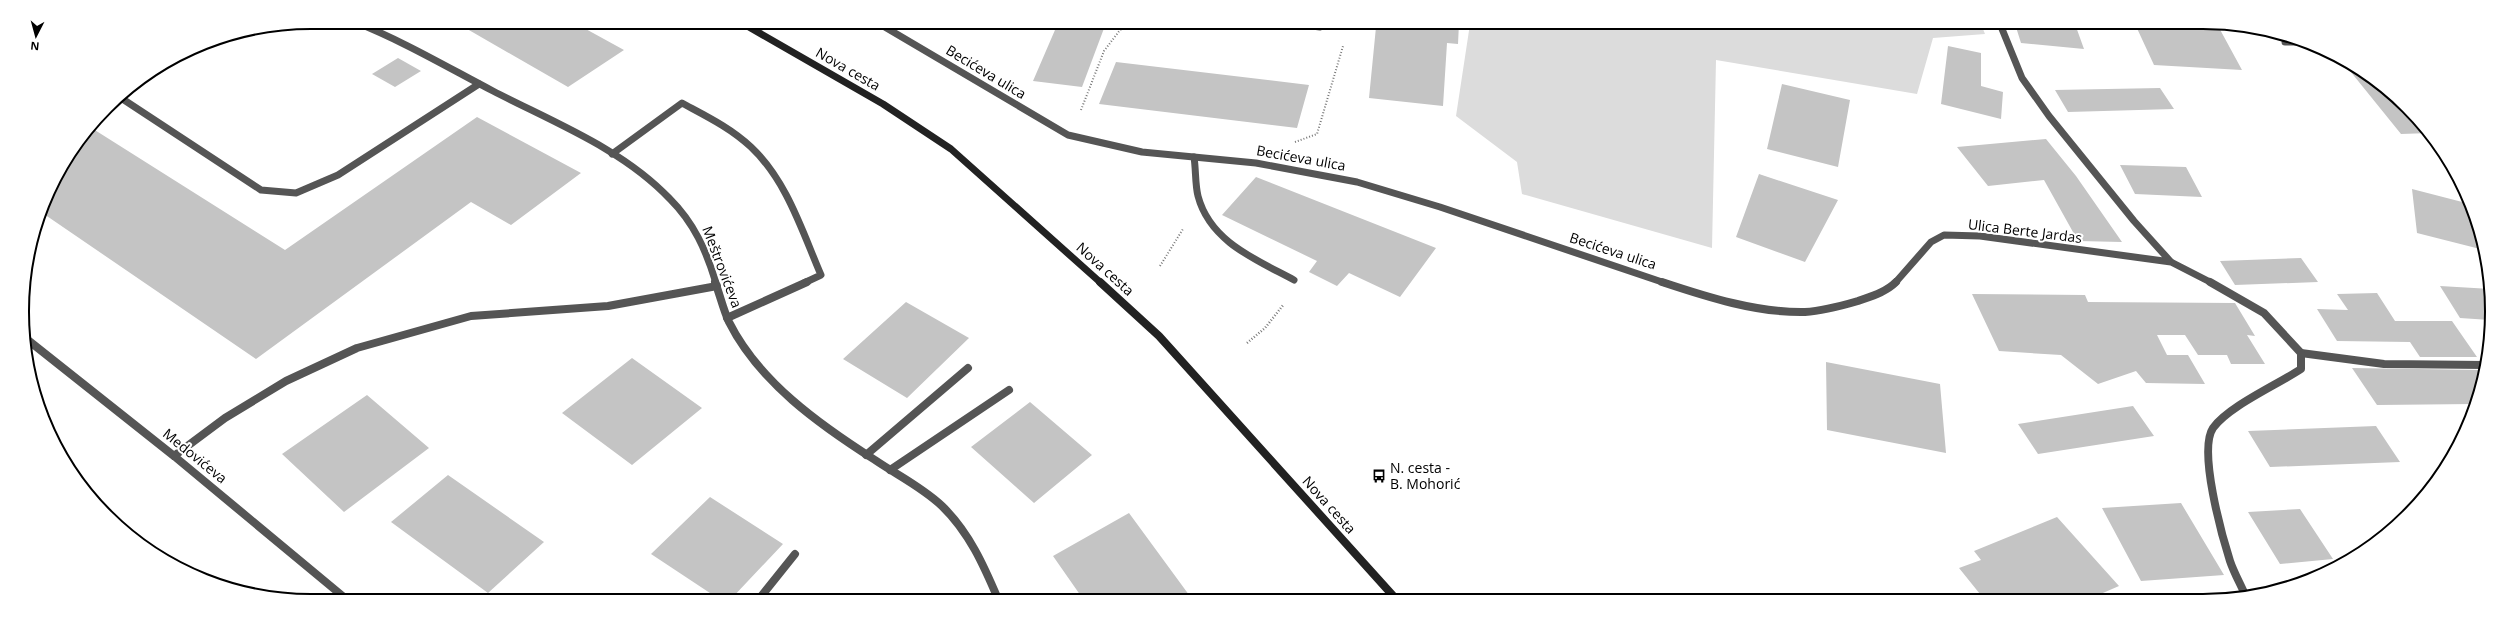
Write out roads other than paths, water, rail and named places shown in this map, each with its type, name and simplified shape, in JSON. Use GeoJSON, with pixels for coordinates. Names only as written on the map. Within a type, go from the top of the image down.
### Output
{"type":"FeatureCollection","features":[{"type":"Feature","properties":{"kind":"street","name":"Meštrovićeva"},"geometry":{"type":"LineString","coordinates":[[375,29],[612,154],[665,191],[690,221],[704,249],[718,286],[727,318],[762,370],[817,418],[866,455],[919,486],[952,516],[978,553],[996,594]]}},
{"type":"Feature","properties":{"kind":"street","name":"Nova cesta"},"geometry":{"type":"LineString","coordinates":[[752,29],[882,104],[951,149],[1035,222],[1159,336],[1392,594]]}},
{"type":"Feature","properties":{"kind":"street","name":"Becićeva ulica"},"geometry":{"type":"LineString","coordinates":[[888,29],[1068,135],[1105,145],[1142,152],[1299,170],[1357,182],[1440,207],[1696,293],[1733,303]]}},
{"type":"Feature","properties":{"kind":"street","name":"Ulica Berte Jardas"},"geometry":{"type":"LineString","coordinates":[[2002,29],[2022,78],[2049,116],[2134,221],[2171,262]]}},
{"type":"Feature","properties":{"kind":"street"},"geometry":{"type":"LineString","coordinates":[[124,100],[261,190],[275,193],[296,193],[338,175],[479,84]]}},
{"type":"Feature","properties":{"kind":"street"},"geometry":{"type":"LineString","coordinates":[[612,154],[682,103],[736,134],[764,162],[790,202],[821,275],[727,318]]}},
{"type":"Feature","properties":{"kind":"street"},"geometry":{"type":"LineString","coordinates":[[1194,157],[1200,202],[1213,229],[1227,242],[1294,280]]}},
{"type":"Feature","properties":{"kind":"street","name":"Ulica Berte Jardas"},"geometry":{"type":"LineString","coordinates":[[1733,303],[1765,309],[1805,312],[1838,306],[1870,297],[1890,288],[1931,242],[1944,235],[1980,236],[2171,262],[2236,295],[2264,313],[2301,353]]}},
{"type":"Feature","properties":{"kind":"street"},"geometry":{"type":"LineString","coordinates":[[174,456],[225,418],[286,381],[357,348],[471,316],[608,306],[718,286]]}},
{"type":"Feature","properties":{"kind":"street","name":"Medovićeva"},"geometry":{"type":"LineString","coordinates":[[31,342],[174,456],[341,594]]}},
{"type":"Feature","properties":{"kind":"street"},"geometry":{"type":"LineString","coordinates":[[2243,591],[2230,562],[2213,501],[2208,446],[2212,429],[2234,409],[2277,386],[2301,369],[2301,353],[2384,364],[2480,365]]}},
{"type":"Feature","properties":{"kind":"street"},"geometry":{"type":"LineString","coordinates":[[866,455],[968,368]]}},
{"type":"Feature","properties":{"kind":"street"},"geometry":{"type":"LineString","coordinates":[[890,470],[1009,390]]}},
{"type":"Feature","properties":{"kind":"street"},"geometry":{"type":"LineString","coordinates":[[762,594],[795,554]]}},
{"type":"Feature","properties":{"kind":"place","name":"N. cesta - B. Mohorić"},"geometry":{"type":"Point","coordinates":[1379,476]}}]}
